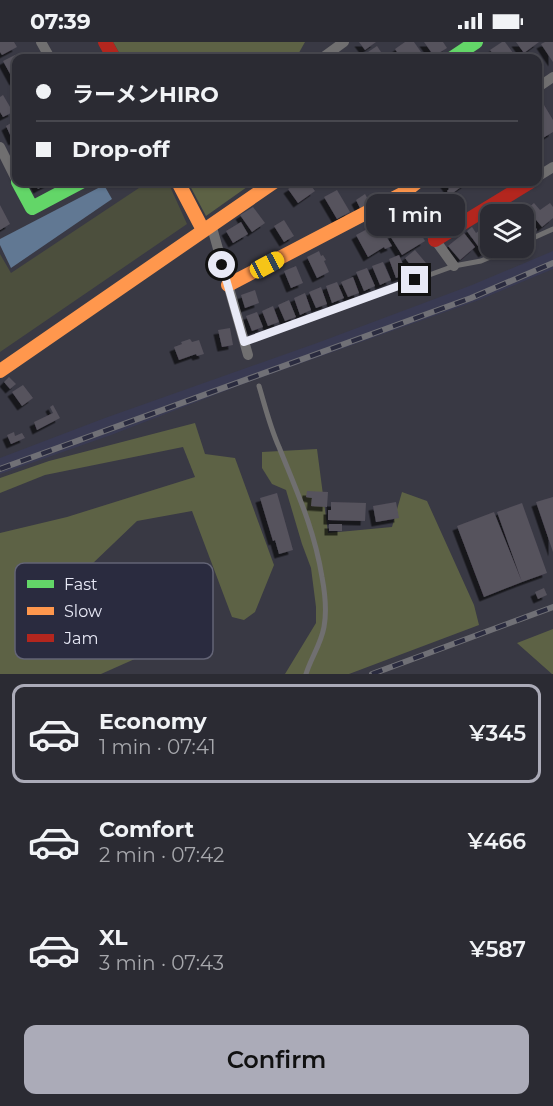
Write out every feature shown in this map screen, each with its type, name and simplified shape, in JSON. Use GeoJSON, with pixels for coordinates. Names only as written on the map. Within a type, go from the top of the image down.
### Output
{"type":"FeatureCollection","features":[{"type":"Feature","properties":{"kind":"street"},"geometry":{"type":"LineString","coordinates":[[328,54],[344,42]]}},
{"type":"Feature","properties":{"kind":"street"},"geometry":{"type":"LineString","coordinates":[[458,54],[476,42]]}},
{"type":"Feature","properties":{"kind":"street"},"geometry":{"type":"LineString","coordinates":[[0,147],[12,170]]}},
{"type":"Feature","properties":{"kind":"street"},"geometry":{"type":"LineString","coordinates":[[20,186],[32,208],[73,186]]}},
{"type":"Feature","properties":{"kind":"street"},"geometry":{"type":"LineString","coordinates":[[181,186],[207,227],[228,285],[248,355]]}},
{"type":"Feature","properties":{"kind":"street"},"geometry":{"type":"LineString","coordinates":[[0,371],[268,186]]}},
{"type":"Feature","properties":{"kind":"street"},"geometry":{"type":"LineString","coordinates":[[228,285],[402,194],[412,186]]}},
{"type":"Feature","properties":{"kind":"street"},"geometry":{"type":"LineString","coordinates":[[435,240],[523,186]]}},
{"type":"Feature","properties":{"kind":"street"},"geometry":{"type":"LineString","coordinates":[[402,194],[454,266]]}},
{"type":"Feature","properties":{"kind":"lane"},"geometry":{"type":"LineString","coordinates":[[534,238],[553,229]]}},
{"type":"Feature","properties":{"kind":"lane"},"geometry":{"type":"LineString","coordinates":[[244,342],[454,266],[488,258]]}},
{"type":"Feature","properties":{"kind":"lane"},"geometry":{"type":"LineString","coordinates":[[259,386],[270,424],[312,529],[324,588],[324,626],[306,674]]}},
{"type":"Feature","properties":{"kind":"shaded area"},"geometry":{"type":"Polygon","coordinates":[[[102,186],[105,186],[112,199],[11,268],[0,245],[0,239],[102,186]]]}},
{"type":"Feature","properties":{"kind":"shaded area"},"geometry":{"type":"Polygon","coordinates":[[[553,251],[553,269],[479,300],[0,474],[0,458],[472,285],[553,251]]]}},
{"type":"Feature","properties":{"kind":"green space"},"geometry":{"type":"Polygon","coordinates":[[[113,42],[305,42],[298,54],[120,54],[113,42]]]}},
{"type":"Feature","properties":{"kind":"green space"},"geometry":{"type":"Polygon","coordinates":[[[142,186],[170,186],[187,224],[0,352],[0,254],[11,273],[142,186]]]}},
{"type":"Feature","properties":{"kind":"green space"},"geometry":{"type":"Polygon","coordinates":[[[190,186],[248,186],[206,216],[190,186]]]}},
{"type":"Feature","properties":{"kind":"green space"},"geometry":{"type":"Polygon","coordinates":[[[195,423],[205,454],[235,458],[274,565],[255,612],[244,620],[232,617],[192,511],[137,521],[93,563],[15,563],[15,659],[135,659],[101,674],[0,674],[0,533],[67,517],[195,477],[183,447],[45,475],[0,493],[0,478],[49,461],[195,423]]]}},
{"type":"Feature","properties":{"kind":"green space"},"geometry":{"type":"Polygon","coordinates":[[[317,449],[328,533],[392,527],[402,492],[427,501],[474,605],[479,625],[349,674],[285,674],[316,623],[316,607],[311,568],[286,490],[272,484],[262,468],[262,452],[317,449]]]}},
{"type":"Feature","properties":{"kind":"green space"},"geometry":{"type":"Polygon","coordinates":[[[553,629],[553,674],[552,674],[517,643],[553,629]]]}},
{"type":"Feature","properties":{"kind":"building"},"geometry":{"type":"Polygon","coordinates":[[[0,42],[14,42],[17,47],[2,55],[0,42]]]}},
{"type":"Feature","properties":{"kind":"building"},"geometry":{"type":"Polygon","coordinates":[[[359,42],[376,42],[365,50],[359,42]]]}},
{"type":"Feature","properties":{"kind":"building"},"geometry":{"type":"Polygon","coordinates":[[[405,42],[414,42],[421,52],[398,54],[395,49],[405,42]]]}},
{"type":"Feature","properties":{"kind":"building"},"geometry":{"type":"Polygon","coordinates":[[[424,42],[443,42],[447,48],[433,54],[424,42]]]}},
{"type":"Feature","properties":{"kind":"building"},"geometry":{"type":"Polygon","coordinates":[[[505,42],[514,54],[493,54],[490,50],[505,42]]]}},
{"type":"Feature","properties":{"kind":"building"},"geometry":{"type":"Polygon","coordinates":[[[516,42],[539,42],[524,53],[516,42]]]}},
{"type":"Feature","properties":{"kind":"building"},"geometry":{"type":"Polygon","coordinates":[[[553,42],[553,62],[541,44],[553,42]]]}},
{"type":"Feature","properties":{"kind":"building"},"geometry":{"type":"Polygon","coordinates":[[[377,46],[382,54],[369,54],[368,52],[377,46]]]}},
{"type":"Feature","properties":{"kind":"building"},"geometry":{"type":"Polygon","coordinates":[[[12,56],[12,77],[3,61],[12,56]]]}},
{"type":"Feature","properties":{"kind":"building"},"geometry":{"type":"Polygon","coordinates":[[[3,95],[12,110],[3,117],[0,112],[0,97],[3,95]]]}},
{"type":"Feature","properties":{"kind":"building"},"geometry":{"type":"Polygon","coordinates":[[[544,105],[553,120],[553,132],[543,138],[542,136],[542,106],[544,105]]]}},
{"type":"Feature","properties":{"kind":"building"},"geometry":{"type":"Polygon","coordinates":[[[12,122],[12,139],[6,126],[12,122]]]}},
{"type":"Feature","properties":{"kind":"building"},"geometry":{"type":"Polygon","coordinates":[[[293,186],[311,186],[315,191],[298,203],[288,189],[293,186]]]}},
{"type":"Feature","properties":{"kind":"building"},"geometry":{"type":"Polygon","coordinates":[[[447,186],[462,186],[450,195],[447,191],[449,189],[447,186]]]}},
{"type":"Feature","properties":{"kind":"building"},"geometry":{"type":"Polygon","coordinates":[[[337,190],[350,212],[337,219],[324,197],[337,190]]]}},
{"type":"Feature","properties":{"kind":"building"},"geometry":{"type":"Polygon","coordinates":[[[365,194],[370,203],[360,208],[356,200],[365,194]]]}},
{"type":"Feature","properties":{"kind":"building"},"geometry":{"type":"Polygon","coordinates":[[[550,203],[553,207],[553,218],[542,227],[534,217],[533,204],[540,210],[550,203]]]}},
{"type":"Feature","properties":{"kind":"building"},"geometry":{"type":"Polygon","coordinates":[[[0,205],[10,224],[0,230],[0,205]]]}},
{"type":"Feature","properties":{"kind":"building"},"geometry":{"type":"Polygon","coordinates":[[[253,207],[265,223],[252,232],[240,215],[253,207]]]}},
{"type":"Feature","properties":{"kind":"building"},"geometry":{"type":"Polygon","coordinates":[[[284,220],[294,236],[284,242],[274,226],[284,220]]]}},
{"type":"Feature","properties":{"kind":"building"},"geometry":{"type":"Polygon","coordinates":[[[241,222],[248,234],[233,243],[226,231],[241,222]]]}},
{"type":"Feature","properties":{"kind":"building"},"geometry":{"type":"Polygon","coordinates":[[[371,227],[374,234],[382,229],[392,246],[385,249],[384,247],[368,257],[356,235],[371,227]]]}},
{"type":"Feature","properties":{"kind":"building"},"geometry":{"type":"Polygon","coordinates":[[[472,227],[476,233],[480,230],[480,249],[467,231],[472,227]]]}},
{"type":"Feature","properties":{"kind":"building"},"geometry":{"type":"Polygon","coordinates":[[[404,228],[406,233],[409,231],[414,238],[421,234],[425,241],[402,255],[390,236],[404,228]]]}},
{"type":"Feature","properties":{"kind":"building"},"geometry":{"type":"Polygon","coordinates":[[[464,233],[475,247],[460,260],[448,246],[464,233]]]}},
{"type":"Feature","properties":{"kind":"building"},"geometry":{"type":"Polygon","coordinates":[[[415,250],[426,263],[415,271],[405,258],[415,250]]]}},
{"type":"Feature","properties":{"kind":"building"},"geometry":{"type":"Polygon","coordinates":[[[319,251],[326,260],[324,261],[329,272],[317,278],[307,257],[319,251]]]}},
{"type":"Feature","properties":{"kind":"building"},"geometry":{"type":"Polygon","coordinates":[[[399,255],[407,274],[396,278],[389,259],[399,255]]]}},
{"type":"Feature","properties":{"kind":"building"},"geometry":{"type":"Polygon","coordinates":[[[383,262],[391,280],[380,285],[372,266],[383,262]]]}},
{"type":"Feature","properties":{"kind":"building"},"geometry":{"type":"Polygon","coordinates":[[[296,266],[303,283],[291,288],[284,271],[296,266]]]}},
{"type":"Feature","properties":{"kind":"building"},"geometry":{"type":"Polygon","coordinates":[[[367,268],[375,286],[364,291],[356,272],[367,268]]]}},
{"type":"Feature","properties":{"kind":"building"},"geometry":{"type":"Polygon","coordinates":[[[353,277],[359,293],[348,297],[341,282],[353,277]]]}},
{"type":"Feature","properties":{"kind":"building"},"geometry":{"type":"Polygon","coordinates":[[[337,282],[344,298],[332,303],[326,286],[337,282]]]}},
{"type":"Feature","properties":{"kind":"building"},"geometry":{"type":"Polygon","coordinates":[[[321,287],[327,304],[316,308],[309,292],[321,287]]]}},
{"type":"Feature","properties":{"kind":"building"},"geometry":{"type":"Polygon","coordinates":[[[255,290],[259,303],[245,308],[241,295],[255,290]]]}},
{"type":"Feature","properties":{"kind":"building"},"geometry":{"type":"Polygon","coordinates":[[[305,293],[311,310],[300,315],[294,298],[305,293]]]}},
{"type":"Feature","properties":{"kind":"building"},"geometry":{"type":"Polygon","coordinates":[[[289,300],[296,317],[285,321],[278,305],[289,300]]]}},
{"type":"Feature","properties":{"kind":"building"},"geometry":{"type":"Polygon","coordinates":[[[273,306],[279,322],[268,326],[262,311],[273,306]]]}},
{"type":"Feature","properties":{"kind":"building"},"geometry":{"type":"Polygon","coordinates":[[[257,312],[263,327],[252,331],[246,316],[257,312]]]}},
{"type":"Feature","properties":{"kind":"building"},"geometry":{"type":"Polygon","coordinates":[[[230,328],[233,345],[222,347],[218,330],[230,328]]]}},
{"type":"Feature","properties":{"kind":"building"},"geometry":{"type":"Polygon","coordinates":[[[190,339],[192,342],[199,340],[204,354],[197,356],[196,354],[179,360],[174,347],[190,339]]]}},
{"type":"Feature","properties":{"kind":"building"},"geometry":{"type":"Polygon","coordinates":[[[9,377],[16,384],[10,389],[4,382],[9,377]]]}},
{"type":"Feature","properties":{"kind":"building"},"geometry":{"type":"Polygon","coordinates":[[[23,385],[33,398],[22,406],[12,392],[23,385]]]}},
{"type":"Feature","properties":{"kind":"building"},"geometry":{"type":"Polygon","coordinates":[[[53,405],[60,418],[37,430],[34,422],[53,413],[50,407],[53,405]]]}},
{"type":"Feature","properties":{"kind":"building"},"geometry":{"type":"Polygon","coordinates":[[[14,432],[15,436],[22,433],[25,438],[11,444],[7,435],[14,432]]]}},
{"type":"Feature","properties":{"kind":"building"},"geometry":{"type":"Polygon","coordinates":[[[307,491],[328,492],[327,507],[311,506],[312,498],[306,497],[307,491]]]}},
{"type":"Feature","properties":{"kind":"building"},"geometry":{"type":"Polygon","coordinates":[[[277,493],[293,550],[279,554],[260,498],[277,493]]]}},
{"type":"Feature","properties":{"kind":"building"},"geometry":{"type":"Polygon","coordinates":[[[553,497],[553,552],[536,502],[553,497]]]}},
{"type":"Feature","properties":{"kind":"building"},"geometry":{"type":"Polygon","coordinates":[[[331,502],[366,503],[365,521],[328,520],[331,502]]]}},
{"type":"Feature","properties":{"kind":"building"},"geometry":{"type":"Polygon","coordinates":[[[396,502],[399,518],[376,522],[373,506],[396,502]]]}},
{"type":"Feature","properties":{"kind":"building"},"geometry":{"type":"Polygon","coordinates":[[[522,503],[547,573],[522,582],[497,512],[522,503]]]}},
{"type":"Feature","properties":{"kind":"building"},"geometry":{"type":"Polygon","coordinates":[[[494,512],[522,582],[484,597],[457,526],[494,512]]]}},
{"type":"Feature","properties":{"kind":"building"},"geometry":{"type":"Polygon","coordinates":[[[329,524],[342,524],[342,531],[329,531],[329,524]]]}},
{"type":"Feature","properties":{"kind":"building"},"geometry":{"type":"Polygon","coordinates":[[[544,588],[547,595],[538,599],[535,592],[544,588]]]}},
{"type":"Feature","properties":{"kind":"railway"},"geometry":{"type":"LineString","coordinates":[[0,469],[471,298],[553,263]]}},
{"type":"Feature","properties":{"kind":"railway"},"geometry":{"type":"LineString","coordinates":[[372,674],[553,607]]}},
{"type":"Feature","properties":{"kind":"traffic: fast"},"geometry":{"type":"LineString","coordinates":[[458,54],[476,42]]}},
{"type":"Feature","properties":{"kind":"traffic: fast"},"geometry":{"type":"LineString","coordinates":[[20,186],[32,208],[73,186]]}},
{"type":"Feature","properties":{"kind":"traffic: slow"},"geometry":{"type":"LineString","coordinates":[[180,186],[203,230]]}},
{"type":"Feature","properties":{"kind":"traffic: slow"},"geometry":{"type":"LineString","coordinates":[[0,371],[268,186]]}},
{"type":"Feature","properties":{"kind":"traffic: slow"},"geometry":{"type":"LineString","coordinates":[[228,285],[402,194],[412,186]]}},
{"type":"Feature","properties":{"kind":"traffic: jam"},"geometry":{"type":"LineString","coordinates":[[105,42],[112,54]]}},
{"type":"Feature","properties":{"kind":"traffic: jam"},"geometry":{"type":"LineString","coordinates":[[435,240],[523,186]]}},
{"type":"Feature","properties":{"kind":"route"},"geometry":{"type":"LineString","coordinates":[[222,265],[244,342],[415,280]]}}]}
